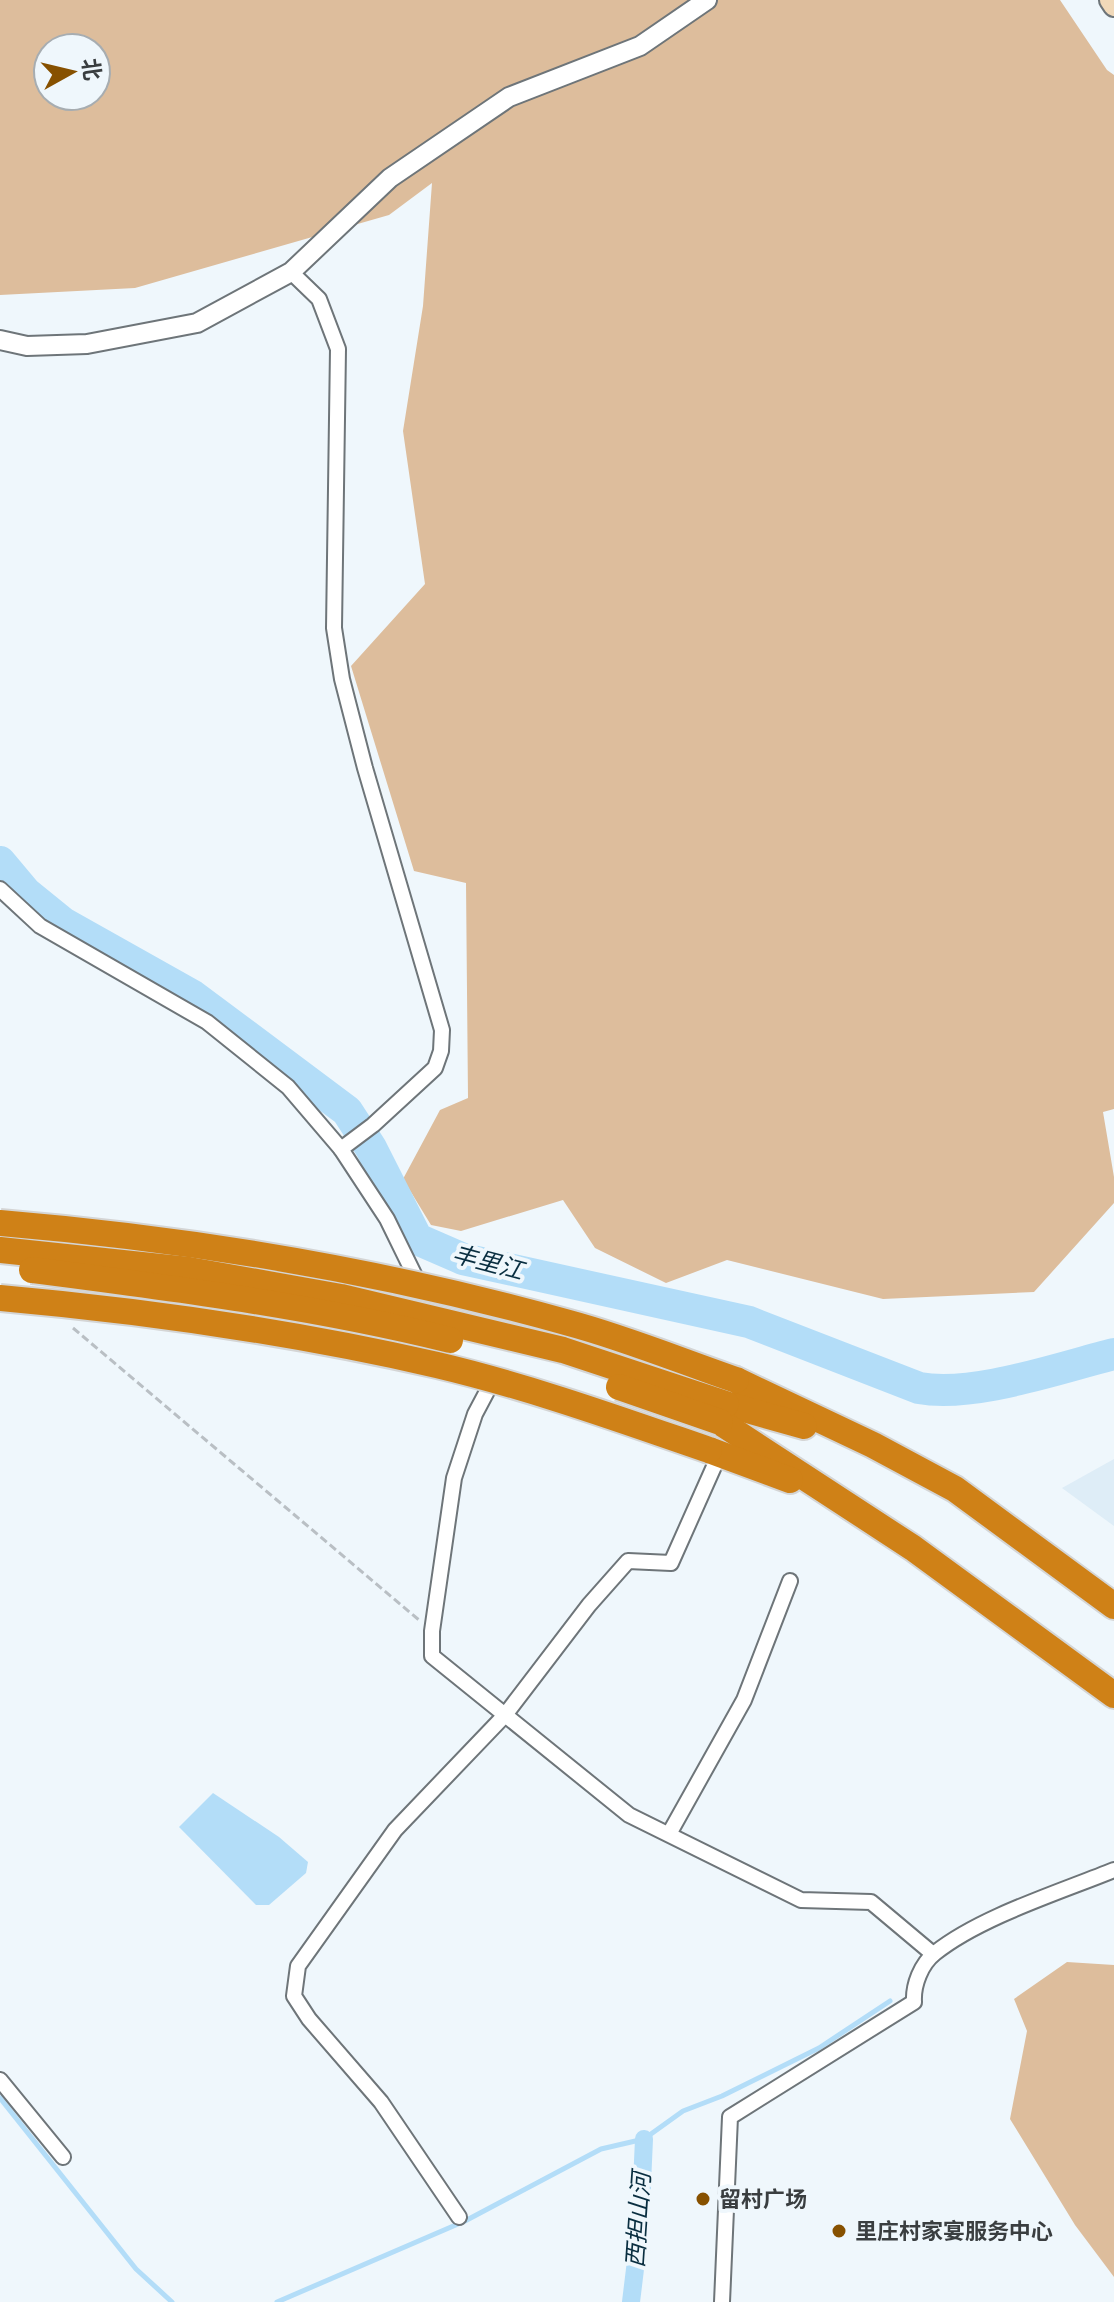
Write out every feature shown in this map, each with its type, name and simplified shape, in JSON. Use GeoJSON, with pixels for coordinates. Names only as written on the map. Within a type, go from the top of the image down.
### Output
{"type":"FeatureCollection","features":[{"type":"Feature","properties":{"kind":"highway"},"geometry":{"type":"LineString","coordinates":[[0,1223],[287,1259],[454,1294],[572,1323],[727,1402],[838,1498],[913,1548],[1114,1695]]}},
{"type":"Feature","properties":{"kind":"highway"},"geometry":{"type":"LineString","coordinates":[[0,1250],[189,1270],[341,1297],[563,1350],[873,1445],[955,1489],[1114,1606]]}},
{"type":"Feature","properties":{"kind":"highway"},"geometry":{"type":"LineString","coordinates":[[0,1268],[187,1290],[442,1338],[727,1402]]}},
{"type":"Feature","properties":{"kind":"highway"},"geometry":{"type":"LineString","coordinates":[[0,1298],[185,1319],[438,1366],[552,1396],[713,1456],[838,1498]]}},
{"type":"Feature","properties":{"kind":"main road"},"geometry":{"type":"LineString","coordinates":[[1110,0],[1114,6]]}},
{"type":"Feature","properties":{"kind":"street"},"geometry":{"type":"LineString","coordinates":[[0,340],[27,346],[87,344],[197,323],[291,272],[390,178],[509,97],[640,46],[707,0]]}},
{"type":"Feature","properties":{"kind":"street"},"geometry":{"type":"LineString","coordinates":[[291,272],[319,299],[338,349],[334,628],[365,768],[442,1030],[441,1051],[435,1068],[373,1125],[345,1146]]}},
{"type":"Feature","properties":{"kind":"street"},"geometry":{"type":"LineString","coordinates":[[0,889],[40,926],[207,1022],[288,1087],[345,1146],[387,1219],[447,1342],[458,1353]]}},
{"type":"Feature","properties":{"kind":"street"},"geometry":{"type":"LineString","coordinates":[[493,1380],[475,1414],[454,1478],[432,1631],[432,1656],[629,1815],[801,1900],[871,1902],[933,1954]]}},
{"type":"Feature","properties":{"kind":"street"},"geometry":{"type":"LineString","coordinates":[[459,2217],[381,2102],[309,2019],[294,1996],[298,1966],[395,1830],[505,1715],[589,1605],[628,1561],[671,1563],[713,1456]]}},
{"type":"Feature","properties":{"kind":"street"},"geometry":{"type":"LineString","coordinates":[[669,1834],[744,1700],[790,1581]]}},
{"type":"Feature","properties":{"kind":"street"},"geometry":{"type":"LineString","coordinates":[[722,2302],[730,2117],[914,2002],[913,1986],[933,1954],[989,1921],[1114,1870]]}},
{"type":"Feature","properties":{"kind":"street"},"geometry":{"type":"LineString","coordinates":[[0,2080],[63,2157]]}},
{"type":"Feature","properties":{"kind":"path"},"geometry":{"type":"LineString","coordinates":[[72,1327],[432,1631]]}},
{"type":"Feature","properties":{"kind":"shaded area"},"geometry":{"type":"Polygon","coordinates":[[[0,0],[1060,0],[1107,70],[1114,75],[1114,1109],[1103,1112],[1114,1177],[1114,1203],[1034,1292],[883,1299],[727,1260],[666,1283],[595,1248],[563,1200],[461,1231],[431,1225],[403,1179],[440,1110],[468,1098],[466,883],[414,871],[351,666],[425,584],[403,431],[423,306],[432,183],[389,215],[135,288],[0,295],[0,0]]]}},
{"type":"Feature","properties":{"kind":"shaded area"},"geometry":{"type":"Polygon","coordinates":[[[1114,1459],[1114,1526],[1062,1488],[1114,1459]]]}},
{"type":"Feature","properties":{"kind":"shaded area"},"geometry":{"type":"Polygon","coordinates":[[[1067,1962],[1114,1965],[1114,2277],[1075,2225],[1010,2119],[1027,2031],[1014,1999],[1067,1962]]]}},
{"type":"Feature","properties":{"kind":"water"},"geometry":{"type":"Polygon","coordinates":[[[213,1793],[279,1837],[308,1862],[306,1873],[269,1905],[256,1905],[179,1827],[213,1793]]]}},
{"type":"Feature","properties":{"kind":"waterway","name":"丰里江"},"geometry":{"type":"LineString","coordinates":[[0,862],[26,893],[63,923],[193,996],[347,1111],[371,1148],[417,1239],[463,1259],[749,1322],[919,1388],[965,1389],[990,1385],[1114,1354]]}},
{"type":"Feature","properties":{"kind":"waterway"},"geometry":{"type":"LineString","coordinates":[[277,2302],[465,2221],[601,2149],[644,2139],[683,2111],[722,2096],[819,2048],[890,2001]]}},
{"type":"Feature","properties":{"kind":"waterway"},"geometry":{"type":"LineString","coordinates":[[0,2098],[136,2269],[172,2302]]}},
{"type":"Feature","properties":{"kind":"waterway","name":"西担山河"},"geometry":{"type":"LineString","coordinates":[[631,2302],[640,2228],[644,2139]]}},
{"type":"Feature","properties":{"kind":"place","name":"留村广场"},"geometry":{"type":"Point","coordinates":[703,2199]}},
{"type":"Feature","properties":{"kind":"place","name":"里庄村家宴服务中心"},"geometry":{"type":"Point","coordinates":[839,2231]}}]}
